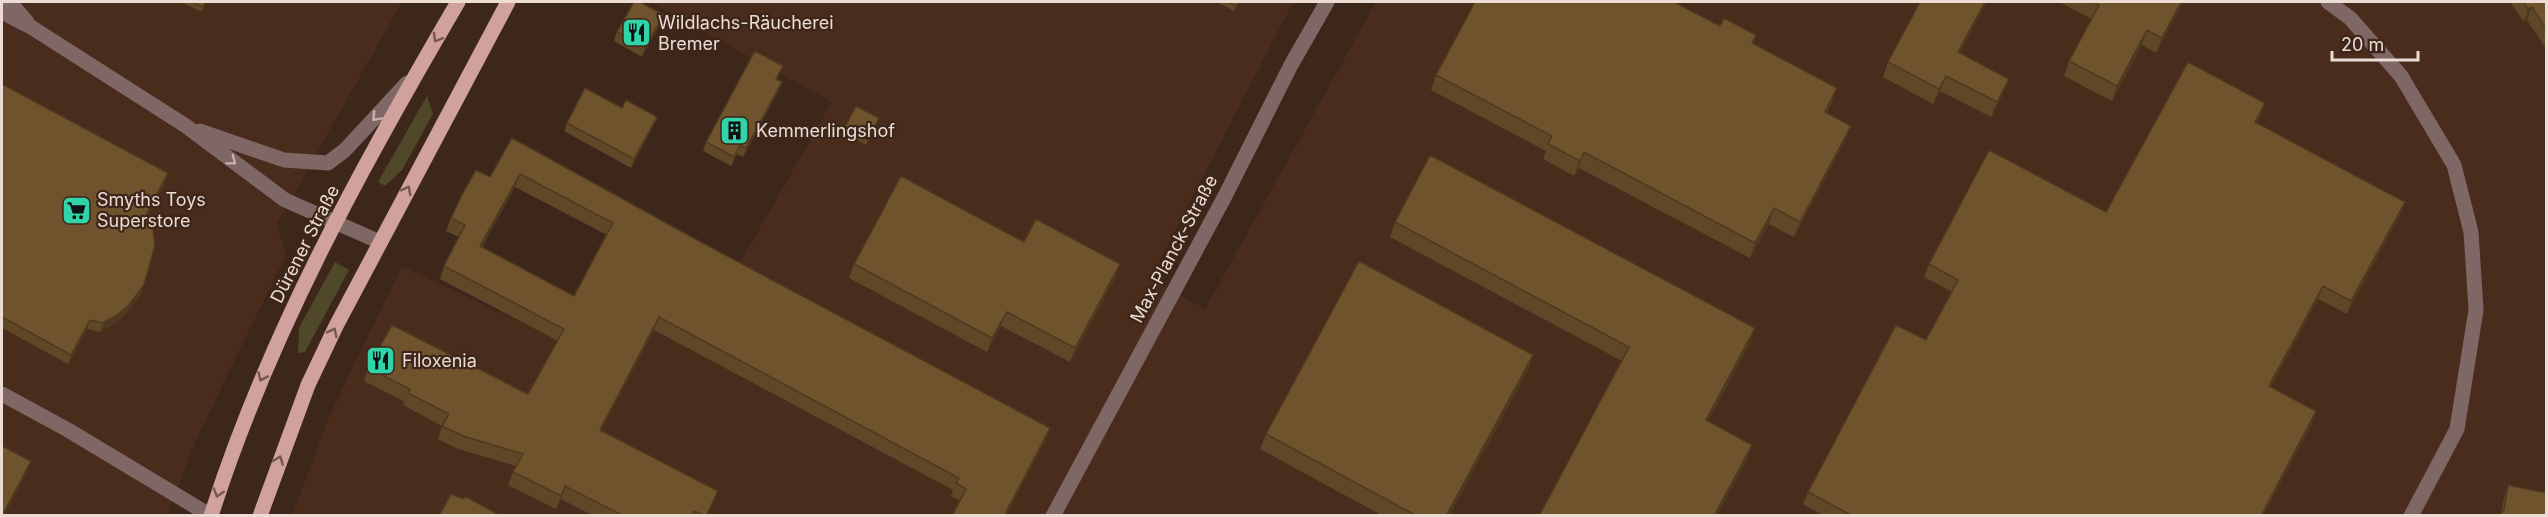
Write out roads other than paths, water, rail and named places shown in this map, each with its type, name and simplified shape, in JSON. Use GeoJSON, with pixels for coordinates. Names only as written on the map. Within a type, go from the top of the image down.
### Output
{"type":"FeatureCollection","features":[{"type":"Feature","properties":{"kind":"main road","name":"Dürener Straße"},"geometry":{"type":"LineString","coordinates":[[211,516],[238,431],[286,323],[416,75],[458,2]]}},
{"type":"Feature","properties":{"kind":"main road"},"geometry":{"type":"LineString","coordinates":[[260,516],[308,385],[380,242],[508,2]]}},
{"type":"Feature","properties":{"kind":"street"},"geometry":{"type":"LineString","coordinates":[[10,2],[31,27]]}},
{"type":"Feature","properties":{"kind":"street","name":"Max-Planck-Straße"},"geometry":{"type":"LineString","coordinates":[[1053,516],[1225,196],[1291,65],[1328,2]]}},
{"type":"Feature","properties":{"kind":"street"},"geometry":{"type":"LineString","coordinates":[[2328,2],[2350,18],[2401,76],[2454,165],[2471,232],[2476,310],[2457,429],[2411,516]]}},
{"type":"Feature","properties":{"kind":"street"},"geometry":{"type":"LineString","coordinates":[[2,12],[31,27],[186,126],[285,200],[336,225],[380,242]]}},
{"type":"Feature","properties":{"kind":"street"},"geometry":{"type":"LineString","coordinates":[[186,126],[284,160],[328,163],[345,150],[416,75]]}},
{"type":"Feature","properties":{"kind":"street"},"geometry":{"type":"LineString","coordinates":[[2,394],[68,430],[211,516]]}},
{"type":"Feature","properties":{"kind":"place","name":"Wildlachs-Räucherei Bremer"},"geometry":{"type":"Point","coordinates":[637,33]}},
{"type":"Feature","properties":{"kind":"place","name":"Kemmerlingshof"},"geometry":{"type":"Point","coordinates":[735,131]}},
{"type":"Feature","properties":{"kind":"place","name":"Smyths Toys Superstore"},"geometry":{"type":"Point","coordinates":[76,210]}},
{"type":"Feature","properties":{"kind":"place","name":"Filoxenia"},"geometry":{"type":"Point","coordinates":[381,361]}}]}
